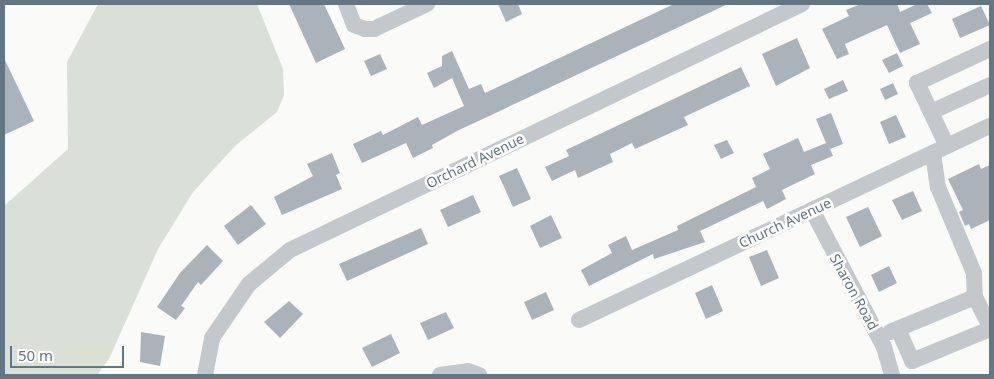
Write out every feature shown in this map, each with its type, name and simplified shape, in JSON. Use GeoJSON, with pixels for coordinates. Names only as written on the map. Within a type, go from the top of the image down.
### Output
{"type":"FeatureCollection","features":[{"type":"Feature","properties":{"kind":"street"},"geometry":{"type":"LineString","coordinates":[[346,4],[354,24],[365,29],[374,29],[427,4]]}},
{"type":"Feature","properties":{"kind":"street","name":"Orchard Avenue"},"geometry":{"type":"LineString","coordinates":[[205,375],[212,338],[249,284],[290,250],[802,4]]}},
{"type":"Feature","properties":{"kind":"street"},"geometry":{"type":"LineString","coordinates":[[898,328],[912,360],[990,327],[976,297],[974,273],[938,187],[940,150],[931,112],[917,83],[990,50]]}},
{"type":"Feature","properties":{"kind":"street"},"geometry":{"type":"LineString","coordinates":[[931,112],[990,86]]}},
{"type":"Feature","properties":{"kind":"street","name":"Church Avenue"},"geometry":{"type":"LineString","coordinates":[[579,320],[990,126]]}},
{"type":"Feature","properties":{"kind":"street","name":"Sharon Road"},"geometry":{"type":"LineString","coordinates":[[812,210],[879,337],[892,375]]}},
{"type":"Feature","properties":{"kind":"street"},"geometry":{"type":"LineString","coordinates":[[879,337],[976,297]]}},
{"type":"Feature","properties":{"kind":"street"},"geometry":{"type":"LineString","coordinates":[[440,375],[468,371],[478,375]]}},
{"type":"Feature","properties":{"kind":"shaded area"},"geometry":{"type":"Polygon","coordinates":[[[98,4],[257,4],[283,69],[284,95],[277,112],[235,146],[193,192],[158,249],[109,359],[97,375],[4,375],[4,206],[68,149],[67,62],[98,4]]]}},
{"type":"Feature","properties":{"kind":"building"},"geometry":{"type":"Polygon","coordinates":[[[289,4],[324,4],[345,49],[316,63],[289,4]]]}},
{"type":"Feature","properties":{"kind":"building"},"geometry":{"type":"Polygon","coordinates":[[[498,4],[518,4],[522,14],[506,22],[498,4]]]}},
{"type":"Feature","properties":{"kind":"building"},"geometry":{"type":"Polygon","coordinates":[[[674,4],[728,4],[457,131],[432,145],[433,148],[413,158],[406,143],[362,163],[353,144],[381,131],[383,135],[418,117],[422,125],[464,106],[452,78],[434,88],[427,73],[442,66],[442,56],[452,51],[469,89],[481,84],[485,93],[674,4]]]}},
{"type":"Feature","properties":{"kind":"building"},"geometry":{"type":"Polygon","coordinates":[[[861,4],[897,4],[900,12],[917,4],[927,4],[932,13],[910,23],[920,44],[900,53],[887,25],[845,44],[849,54],[837,59],[822,29],[849,16],[846,10],[861,4]]]}},
{"type":"Feature","properties":{"kind":"building"},"geometry":{"type":"Polygon","coordinates":[[[981,6],[990,25],[960,38],[952,19],[981,6]]]}},
{"type":"Feature","properties":{"kind":"building"},"geometry":{"type":"Polygon","coordinates":[[[797,38],[810,68],[776,86],[762,54],[797,38]]]}},
{"type":"Feature","properties":{"kind":"building"},"geometry":{"type":"Polygon","coordinates":[[[897,53],[903,66],[889,73],[882,60],[897,53]]]}},
{"type":"Feature","properties":{"kind":"building"},"geometry":{"type":"Polygon","coordinates":[[[380,54],[387,69],[371,76],[364,61],[380,54]]]}},
{"type":"Feature","properties":{"kind":"building"},"geometry":{"type":"Polygon","coordinates":[[[4,58],[34,121],[4,135],[4,58]]]}},
{"type":"Feature","properties":{"kind":"building"},"geometry":{"type":"Polygon","coordinates":[[[741,67],[750,86],[684,117],[688,125],[635,149],[632,143],[610,154],[613,162],[578,178],[575,170],[552,181],[545,167],[569,156],[566,150],[741,67]]]}},
{"type":"Feature","properties":{"kind":"building"},"geometry":{"type":"Polygon","coordinates":[[[843,80],[848,91],[829,99],[824,89],[843,80]]]}},
{"type":"Feature","properties":{"kind":"building"},"geometry":{"type":"Polygon","coordinates":[[[893,83],[898,94],[885,100],[880,89],[893,83]]]}},
{"type":"Feature","properties":{"kind":"building"},"geometry":{"type":"Polygon","coordinates":[[[831,113],[843,144],[830,149],[833,156],[811,165],[815,174],[782,190],[786,199],[767,209],[763,201],[700,231],[705,242],[654,259],[653,254],[589,286],[581,270],[612,253],[608,245],[626,236],[632,250],[678,230],[677,226],[756,187],[752,178],[770,169],[763,154],[798,138],[804,152],[826,143],[816,119],[831,113]]]}},
{"type":"Feature","properties":{"kind":"building"},"geometry":{"type":"Polygon","coordinates":[[[896,115],[906,137],[889,144],[880,122],[896,115]]]}},
{"type":"Feature","properties":{"kind":"building"},"geometry":{"type":"Polygon","coordinates":[[[727,140],[734,153],[721,159],[714,145],[727,140]]]}},
{"type":"Feature","properties":{"kind":"building"},"geometry":{"type":"Polygon","coordinates":[[[332,153],[340,173],[336,175],[342,189],[282,215],[274,197],[313,176],[307,164],[332,153]]]}},
{"type":"Feature","properties":{"kind":"building"},"geometry":{"type":"Polygon","coordinates":[[[979,164],[981,169],[990,165],[990,220],[971,229],[969,224],[965,226],[959,212],[963,210],[948,179],[979,164]]]}},
{"type":"Feature","properties":{"kind":"building"},"geometry":{"type":"Polygon","coordinates":[[[517,168],[531,199],[513,207],[499,176],[517,168]]]}},
{"type":"Feature","properties":{"kind":"building"},"geometry":{"type":"Polygon","coordinates":[[[913,191],[922,211],[902,220],[892,200],[913,191]]]}},
{"type":"Feature","properties":{"kind":"building"},"geometry":{"type":"Polygon","coordinates":[[[473,195],[481,212],[448,227],[440,210],[473,195]]]}},
{"type":"Feature","properties":{"kind":"building"},"geometry":{"type":"Polygon","coordinates":[[[251,205],[266,224],[238,245],[224,226],[251,205]]]}},
{"type":"Feature","properties":{"kind":"building"},"geometry":{"type":"Polygon","coordinates":[[[868,207],[882,236],[860,247],[846,217],[868,207]]]}},
{"type":"Feature","properties":{"kind":"building"},"geometry":{"type":"Polygon","coordinates":[[[551,215],[562,238],[540,248],[530,226],[551,215]]]}},
{"type":"Feature","properties":{"kind":"building"},"geometry":{"type":"Polygon","coordinates":[[[421,228],[428,244],[347,281],[339,264],[421,228]]]}},
{"type":"Feature","properties":{"kind":"building"},"geometry":{"type":"Polygon","coordinates":[[[207,245],[223,261],[201,285],[198,282],[181,306],[185,308],[176,320],[157,307],[180,273],[207,245]]]}},
{"type":"Feature","properties":{"kind":"building"},"geometry":{"type":"Polygon","coordinates":[[[767,250],[779,278],[761,286],[749,257],[767,250]]]}},
{"type":"Feature","properties":{"kind":"building"},"geometry":{"type":"Polygon","coordinates":[[[889,266],[897,283],[879,292],[871,275],[889,266]]]}},
{"type":"Feature","properties":{"kind":"building"},"geometry":{"type":"Polygon","coordinates":[[[712,285],[723,311],[706,319],[695,293],[712,285]]]}},
{"type":"Feature","properties":{"kind":"building"},"geometry":{"type":"Polygon","coordinates":[[[546,292],[554,310],[532,320],[524,302],[546,292]]]}},
{"type":"Feature","properties":{"kind":"building"},"geometry":{"type":"Polygon","coordinates":[[[289,301],[303,314],[280,338],[264,322],[289,301]]]}},
{"type":"Feature","properties":{"kind":"building"},"geometry":{"type":"Polygon","coordinates":[[[446,312],[454,328],[428,340],[420,323],[446,312]]]}},
{"type":"Feature","properties":{"kind":"building"},"geometry":{"type":"Polygon","coordinates":[[[141,332],[165,336],[160,366],[140,362],[141,332]]]}},
{"type":"Feature","properties":{"kind":"building"},"geometry":{"type":"Polygon","coordinates":[[[391,334],[400,353],[372,367],[362,348],[391,334]]]}}]}
